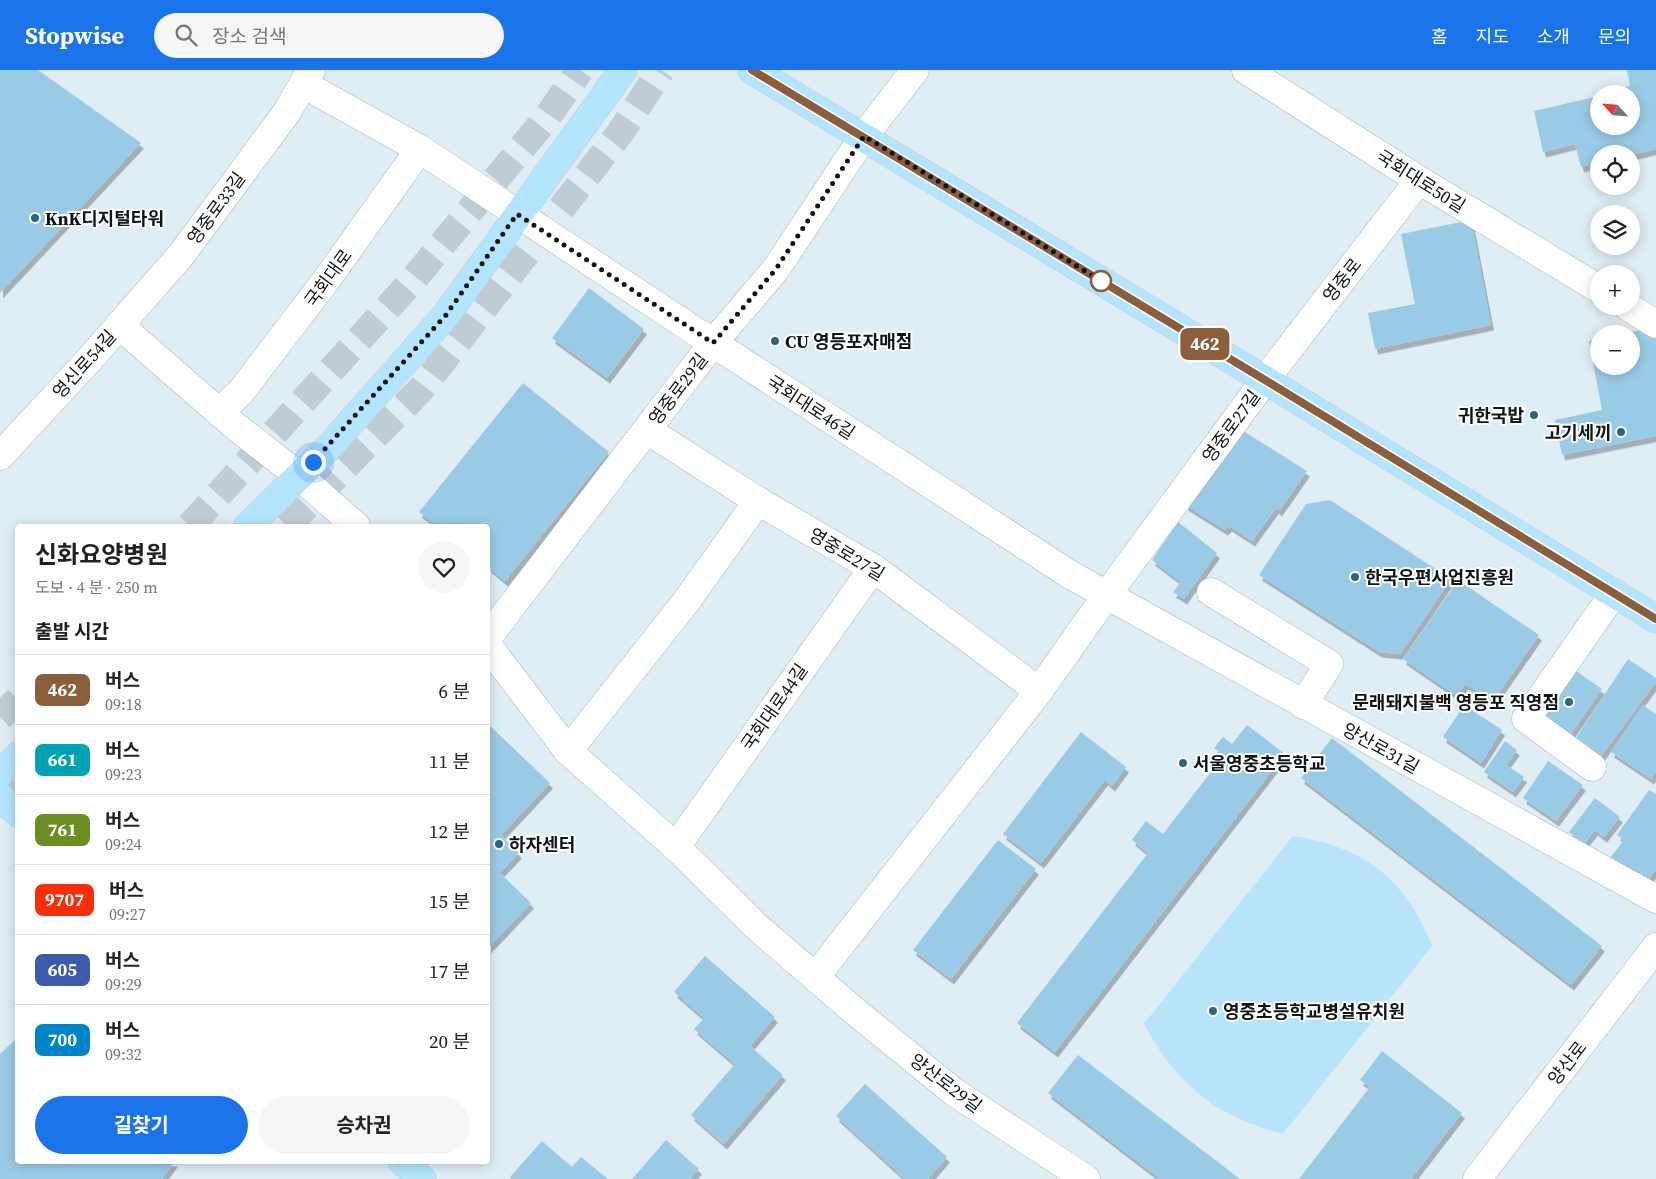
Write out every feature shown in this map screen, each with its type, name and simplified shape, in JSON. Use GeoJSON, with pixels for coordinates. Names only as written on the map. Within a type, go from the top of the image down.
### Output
{"type":"FeatureCollection","features":[{"type":"Feature","properties":{"kind":"main road"},"geometry":{"type":"LineString","coordinates":[[250,524],[328,448],[446,315],[517,214],[623,70]]}},
{"type":"Feature","properties":{"kind":"main road"},"geometry":{"type":"LineString","coordinates":[[752,70],[864,136],[1656,619]]}},
{"type":"Feature","properties":{"kind":"main road"},"geometry":{"type":"LineString","coordinates":[[0,773],[15,759]]}},
{"type":"Feature","properties":{"kind":"main road"},"geometry":{"type":"LineString","coordinates":[[0,797],[15,810]]}},
{"type":"Feature","properties":{"kind":"main road"},"geometry":{"type":"LineString","coordinates":[[405,1164],[422,1179]]}},
{"type":"Feature","properties":{"kind":"street"},"geometry":{"type":"LineString","coordinates":[[864,136],[915,70]]}},
{"type":"Feature","properties":{"kind":"street","name":"국회대로50길"},"geometry":{"type":"LineString","coordinates":[[1246,70],[1419,180],[1590,284]]}},
{"type":"Feature","properties":{"kind":"street","name":"영중로33길"},"geometry":{"type":"LineString","coordinates":[[119,325],[181,255],[287,112],[307,77],[420,149]]}},
{"type":"Feature","properties":{"kind":"street","name":"영중로29길"},"geometry":{"type":"LineString","coordinates":[[490,634],[713,343],[776,269],[864,136]]}},
{"type":"Feature","properties":{"kind":"street"},"geometry":{"type":"LineString","coordinates":[[420,149],[517,214]]}},
{"type":"Feature","properties":{"kind":"street","name":"국회대로"},"geometry":{"type":"LineString","coordinates":[[219,412],[240,393],[318,291],[420,149]]}},
{"type":"Feature","properties":{"kind":"street","name":"영중로"},"geometry":{"type":"LineString","coordinates":[[1265,380],[1419,180]]}},
{"type":"Feature","properties":{"kind":"street","name":"국회대로46길"},"geometry":{"type":"LineString","coordinates":[[517,214],[1069,574],[1106,596]]}},
{"type":"Feature","properties":{"kind":"street"},"geometry":{"type":"LineString","coordinates":[[1640,314],[1656,324]]}},
{"type":"Feature","properties":{"kind":"street","name":"영신로54길"},"geometry":{"type":"LineString","coordinates":[[0,456],[119,325],[219,412]]}},
{"type":"Feature","properties":{"kind":"street","name":"영중로27길"},"geometry":{"type":"LineString","coordinates":[[816,976],[1039,691],[1106,596],[1265,380]]}},
{"type":"Feature","properties":{"kind":"street"},"geometry":{"type":"LineString","coordinates":[[219,412],[234,426],[299,476],[354,524]]}},
{"type":"Feature","properties":{"kind":"street","name":"영중로27길"},"geometry":{"type":"LineString","coordinates":[[647,430],[758,501],[873,568],[1039,691]]}},
{"type":"Feature","properties":{"kind":"street"},"geometry":{"type":"LineString","coordinates":[[568,751],[685,603],[758,501]]}},
{"type":"Feature","properties":{"kind":"street","name":"국회대로44길"},"geometry":{"type":"LineString","coordinates":[[676,847],[873,568]]}},
{"type":"Feature","properties":{"kind":"street"},"geometry":{"type":"LineString","coordinates":[[1211,592],[1329,664],[1303,705]]}},
{"type":"Feature","properties":{"kind":"street"},"geometry":{"type":"LineString","coordinates":[[1592,767],[1526,719],[1614,593]]}},
{"type":"Feature","properties":{"kind":"street","name":"양산로31길"},"geometry":{"type":"LineString","coordinates":[[1106,596],[1656,899]]}},
{"type":"Feature","properties":{"kind":"street"},"geometry":{"type":"LineString","coordinates":[[490,649],[568,751],[676,847],[756,926],[816,976]]}},
{"type":"Feature","properties":{"kind":"street","name":"양산로"},"geometry":{"type":"LineString","coordinates":[[1477,1179],[1656,948]]}},
{"type":"Feature","properties":{"kind":"street","name":"양산로29길"},"geometry":{"type":"LineString","coordinates":[[816,976],[858,1014],[954,1092],[1086,1179]]}},
{"type":"Feature","properties":{"kind":"shaded area"},"geometry":{"type":"Polygon","coordinates":[[[1293,836],[1341,848],[1362,858],[1379,870],[1409,902],[1432,946],[1283,1134],[1237,1118],[1200,1095],[1170,1064],[1144,1024],[1293,836]]]}},
{"type":"Feature","properties":{"kind":"building","name":"KnK디지털타워"},"geometry":{"type":"Polygon","coordinates":[[[0,70],[38,70],[141,143],[0,293],[0,70]]]}},
{"type":"Feature","properties":{"kind":"building"},"geometry":{"type":"Polygon","coordinates":[[[1627,70],[1656,70],[1656,149],[1640,153],[1640,145],[1590,145],[1590,165],[1581,167],[1575,144],[1543,152],[1534,111],[1590,98],[1590,135],[1640,135],[1640,85],[1630,85],[1627,70]]]}},
{"type":"Feature","properties":{"kind":"building"},"geometry":{"type":"Polygon","coordinates":[[[1471,220],[1491,325],[1375,349],[1368,313],[1415,304],[1401,234],[1471,220]]]}},
{"type":"Feature","properties":{"kind":"building"},"geometry":{"type":"Polygon","coordinates":[[[589,288],[644,329],[607,378],[552,338],[589,288]]]}},
{"type":"Feature","properties":{"kind":"building"},"geometry":{"type":"Polygon","coordinates":[[[1656,327],[1656,436],[1562,455],[1555,420],[1602,410],[1595,375],[1640,375],[1640,330],[1656,327]]]}},
{"type":"Feature","properties":{"kind":"building"},"geometry":{"type":"Polygon","coordinates":[[[523,383],[609,452],[505,581],[490,569],[490,524],[434,524],[419,512],[523,383]]]}},
{"type":"Feature","properties":{"kind":"building"},"geometry":{"type":"Polygon","coordinates":[[[1240,429],[1307,471],[1279,511],[1276,508],[1252,541],[1229,526],[1225,530],[1185,505],[1240,429]]]}},
{"type":"Feature","properties":{"kind":"building","name":"한국우편사업진흥원"},"geometry":{"type":"Polygon","coordinates":[[[1330,500],[1451,579],[1400,654],[1379,652],[1259,575],[1306,504],[1330,500]]]}},
{"type":"Feature","properties":{"kind":"building"},"geometry":{"type":"Polygon","coordinates":[[[1178,522],[1217,553],[1184,599],[1173,592],[1181,582],[1152,560],[1178,522]]]}},
{"type":"Feature","properties":{"kind":"building"},"geometry":{"type":"Polygon","coordinates":[[[1458,580],[1539,635],[1493,701],[1465,684],[1457,696],[1403,659],[1458,580]]]}},
{"type":"Feature","properties":{"kind":"building"},"geometry":{"type":"Polygon","coordinates":[[[1628,659],[1656,678],[1656,682],[1596,763],[1570,747],[1628,659]]]}},
{"type":"Feature","properties":{"kind":"building","name":"문래돼지불백 영등포 직영점"},"geometry":{"type":"Polygon","coordinates":[[[1569,666],[1602,689],[1568,738],[1536,715],[1569,666]]]}},
{"type":"Feature","properties":{"kind":"building"},"geometry":{"type":"Polygon","coordinates":[[[1464,705],[1502,730],[1481,763],[1443,737],[1464,705]]]}},
{"type":"Feature","properties":{"kind":"building"},"geometry":{"type":"Polygon","coordinates":[[[1643,705],[1656,714],[1656,772],[1651,779],[1611,752],[1643,705]]]}},
{"type":"Feature","properties":{"kind":"building"},"geometry":{"type":"Polygon","coordinates":[[[1247,725],[1285,754],[1055,1052],[1017,1023],[1148,853],[1132,840],[1146,821],[1163,834],[1224,755],[1214,748],[1223,737],[1232,744],[1247,725]]]}},
{"type":"Feature","properties":{"kind":"building","name":"하자센터"},"geometry":{"type":"Polygon","coordinates":[[[490,726],[550,783],[501,835],[519,853],[500,873],[531,903],[490,946],[490,726]]]}},
{"type":"Feature","properties":{"kind":"building"},"geometry":{"type":"Polygon","coordinates":[[[1081,732],[1126,767],[1112,786],[1105,780],[1041,863],[1003,834],[1081,732]]]}},
{"type":"Feature","properties":{"kind":"building"},"geometry":{"type":"Polygon","coordinates":[[[1332,738],[1602,946],[1571,985],[1301,778],[1332,738]]]}},
{"type":"Feature","properties":{"kind":"building"},"geometry":{"type":"Polygon","coordinates":[[[1505,741],[1517,750],[1506,765],[1524,777],[1513,792],[1484,772],[1505,741]]]}},
{"type":"Feature","properties":{"kind":"building"},"geometry":{"type":"Polygon","coordinates":[[[1548,761],[1583,785],[1556,821],[1523,798],[1548,761]]]}},
{"type":"Feature","properties":{"kind":"building"},"geometry":{"type":"Polygon","coordinates":[[[1649,790],[1656,794],[1656,869],[1646,883],[1610,858],[1624,840],[1617,835],[1649,790]]]}},
{"type":"Feature","properties":{"kind":"building"},"geometry":{"type":"Polygon","coordinates":[[[1595,798],[1620,817],[1604,837],[1595,830],[1584,844],[1569,832],[1595,798]]]}},
{"type":"Feature","properties":{"kind":"building"},"geometry":{"type":"Polygon","coordinates":[[[998,840],[1036,869],[951,979],[913,950],[998,840]]]}},
{"type":"Feature","properties":{"kind":"building"},"geometry":{"type":"Polygon","coordinates":[[[705,956],[775,1017],[750,1046],[783,1075],[724,1144],[691,1115],[735,1064],[694,1029],[704,1018],[674,992],[705,956]]]}},
{"type":"Feature","properties":{"kind":"building"},"geometry":{"type":"Polygon","coordinates":[[[15,1040],[15,1164],[173,1164],[162,1179],[0,1179],[0,1054],[15,1040]]]}},
{"type":"Feature","properties":{"kind":"building"},"geometry":{"type":"Polygon","coordinates":[[[1382,1051],[1462,1113],[1411,1179],[1299,1179],[1370,1087],[1360,1080],[1382,1051]]]}},
{"type":"Feature","properties":{"kind":"building"},"geometry":{"type":"Polygon","coordinates":[[[1078,1055],[1240,1179],[1160,1179],[1048,1093],[1078,1055]]]}},
{"type":"Feature","properties":{"kind":"building"},"geometry":{"type":"Polygon","coordinates":[[[865,1084],[947,1157],[928,1179],[905,1179],[836,1116],[865,1084]]]}},
{"type":"Feature","properties":{"kind":"building"},"geometry":{"type":"Polygon","coordinates":[[[666,1140],[699,1169],[690,1179],[632,1179],[666,1140]]]}},
{"type":"Feature","properties":{"kind":"building"},"geometry":{"type":"Polygon","coordinates":[[[542,1141],[572,1167],[581,1157],[608,1179],[512,1179],[510,1177],[542,1141]]]}},
{"type":"Feature","properties":{"kind":"tunnel"},"geometry":{"type":"LineString","coordinates":[[192,524],[413,280],[548,116],[580,70]]}},
{"type":"Feature","properties":{"kind":"tunnel"},"geometry":{"type":"LineString","coordinates":[[289,524],[421,389],[620,133],[661,70]]}},
{"type":"Feature","properties":{"kind":"tunnel"},"geometry":{"type":"LineString","coordinates":[[0,717],[15,703]]}},
{"type":"Feature","properties":{"kind":"tunnel"},"geometry":{"type":"LineString","coordinates":[[0,802],[15,788]]}},
{"type":"Feature","properties":{"kind":"bus line","name":"462"},"geometry":{"type":"LineString","coordinates":[[752,70],[864,136],[1656,619]]}},
{"type":"Feature","properties":{"kind":"place","name":"KnK디지털타워"},"geometry":{"type":"Point","coordinates":[35,218]}},
{"type":"Feature","properties":{"kind":"place","name":"CU 영등포자매점"},"geometry":{"type":"Point","coordinates":[775,341]}},
{"type":"Feature","properties":{"kind":"place","name":"귀한국밥"},"geometry":{"type":"Point","coordinates":[1534,415]}},
{"type":"Feature","properties":{"kind":"place","name":"고기세끼"},"geometry":{"type":"Point","coordinates":[1621,432]}},
{"type":"Feature","properties":{"kind":"place","name":"한국우편사업진흥원"},"geometry":{"type":"Point","coordinates":[1355,577]}},
{"type":"Feature","properties":{"kind":"place","name":"문래돼지불백 영등포 직영점"},"geometry":{"type":"Point","coordinates":[1569,702]}},
{"type":"Feature","properties":{"kind":"place","name":"서울영중초등학교"},"geometry":{"type":"Point","coordinates":[1183,763]}},
{"type":"Feature","properties":{"kind":"place","name":"하자센터"},"geometry":{"type":"Point","coordinates":[499,844]}},
{"type":"Feature","properties":{"kind":"place","name":"영중초등학교병설유치원"},"geometry":{"type":"Point","coordinates":[1213,1011]}},
{"type":"Feature","properties":{"kind":"route"},"geometry":{"type":"LineString","coordinates":[[313,462],[328,448],[446,315],[517,214],[713,343],[776,269],[864,136],[1103,282],[1101,281]]}}]}
